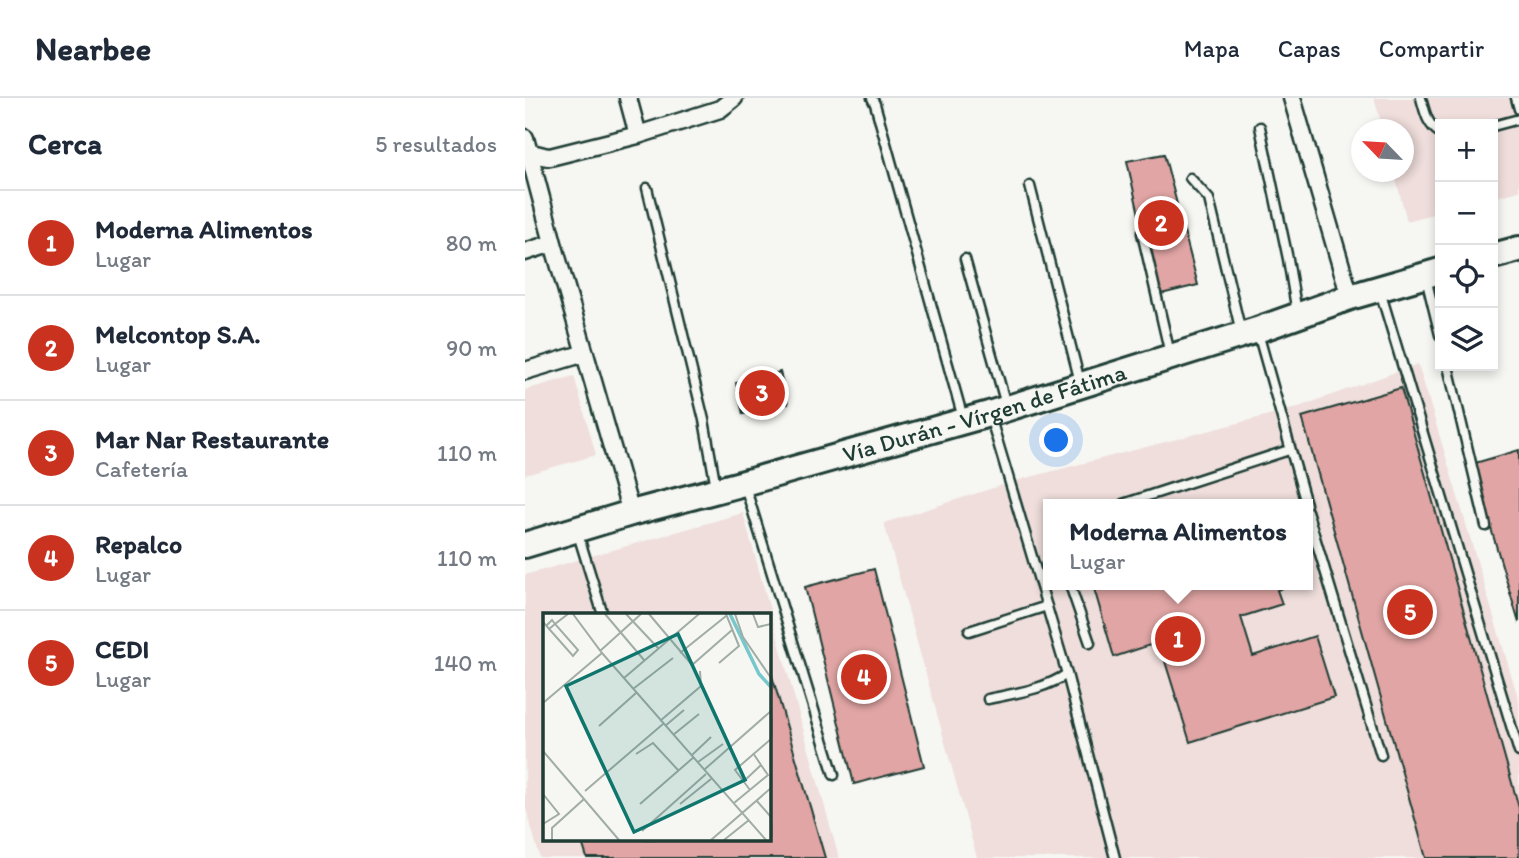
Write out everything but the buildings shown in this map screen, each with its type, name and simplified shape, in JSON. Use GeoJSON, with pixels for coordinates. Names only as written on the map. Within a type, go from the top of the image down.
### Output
{"type":"FeatureCollection","features":[{"type":"Feature","properties":{"kind":"main road"},"geometry":{"type":"LineString","coordinates":[[1498,254],[1519,248]]}},
{"type":"Feature","properties":{"kind":"main road","name":"Vía Durán - Vírgen de Fátima"},"geometry":{"type":"LineString","coordinates":[[525,545],[998,411],[1250,332],[1350,297],[1433,273]]}},
{"type":"Feature","properties":{"kind":"street"},"geometry":{"type":"LineString","coordinates":[[628,98],[638,135]]}},
{"type":"Feature","properties":{"kind":"street"},"geometry":{"type":"LineString","coordinates":[[526,148],[541,157],[550,157],[638,135],[720,109],[734,98]]}},
{"type":"Feature","properties":{"kind":"street"},"geometry":{"type":"LineString","coordinates":[[1292,98],[1350,297]]}},
{"type":"Feature","properties":{"kind":"street"},"geometry":{"type":"LineString","coordinates":[[526,148],[631,513]]}},
{"type":"Feature","properties":{"kind":"street"},"geometry":{"type":"LineString","coordinates":[[525,252],[553,243]]}},
{"type":"Feature","properties":{"kind":"street"},"geometry":{"type":"LineString","coordinates":[[525,371],[585,353]]}},
{"type":"Feature","properties":{"kind":"lane"},"geometry":{"type":"LineString","coordinates":[[872,98],[964,421]]}},
{"type":"Feature","properties":{"kind":"lane"},"geometry":{"type":"LineString","coordinates":[[1422,98],[1428,121],[1435,130]]}},
{"type":"Feature","properties":{"kind":"lane"},"geometry":{"type":"LineString","coordinates":[[1516,98],[1519,109]]}},
{"type":"Feature","properties":{"kind":"lane"},"geometry":{"type":"LineString","coordinates":[[1498,125],[1519,119]]}},
{"type":"Feature","properties":{"kind":"lane"},"geometry":{"type":"LineString","coordinates":[[1259,127],[1297,316]]}},
{"type":"Feature","properties":{"kind":"lane"},"geometry":{"type":"LineString","coordinates":[[1190,178],[1209,199],[1250,332],[1290,445],[1289,450],[1304,499]]}},
{"type":"Feature","properties":{"kind":"lane"},"geometry":{"type":"LineString","coordinates":[[1030,186],[1081,385]]}},
{"type":"Feature","properties":{"kind":"lane"},"geometry":{"type":"LineString","coordinates":[[646,188],[704,420],[716,490]]}},
{"type":"Feature","properties":{"kind":"lane"},"geometry":{"type":"LineString","coordinates":[[1142,233],[1171,357]]}},
{"type":"Feature","properties":{"kind":"lane"},"geometry":{"type":"LineString","coordinates":[[965,259],[998,411],[1115,858]]}},
{"type":"Feature","properties":{"kind":"lane"},"geometry":{"type":"LineString","coordinates":[[1433,273],[1437,308]]}},
{"type":"Feature","properties":{"kind":"lane"},"geometry":{"type":"LineString","coordinates":[[1379,289],[1519,752]]}},
{"type":"Feature","properties":{"kind":"lane"},"geometry":{"type":"LineString","coordinates":[[1449,371],[1486,526]]}},
{"type":"Feature","properties":{"kind":"lane"},"geometry":{"type":"LineString","coordinates":[[1138,499],[1289,450]]}},
{"type":"Feature","properties":{"kind":"lane"},"geometry":{"type":"LineString","coordinates":[[744,483],[834,775]]}},
{"type":"Feature","properties":{"kind":"lane"},"geometry":{"type":"LineString","coordinates":[[577,529],[602,613]]}},
{"type":"Feature","properties":{"kind":"lane"},"geometry":{"type":"LineString","coordinates":[[1313,531],[1381,755]]}},
{"type":"Feature","properties":{"kind":"lane"},"geometry":{"type":"LineString","coordinates":[[1072,590],[1090,643]]}},
{"type":"Feature","properties":{"kind":"lane"},"geometry":{"type":"LineString","coordinates":[[969,631],[1047,606]]}},
{"type":"Feature","properties":{"kind":"lane"},"geometry":{"type":"LineString","coordinates":[[988,699],[1042,687],[1067,674]]}},
{"type":"Feature","properties":{"kind":"shaded area"},"geometry":{"type":"Polygon","coordinates":[[[1374,98],[1519,98],[1519,191],[1498,197],[1498,119],[1435,119],[1435,213],[1407,221],[1397,182],[1414,182],[1414,119],[1380,119],[1374,98]]]}},
{"type":"Feature","properties":{"kind":"shaded area"},"geometry":{"type":"Polygon","coordinates":[[[1418,364],[1519,701],[1519,858],[977,858],[884,523],[1015,481],[1296,408],[1418,364]]]}},
{"type":"Feature","properties":{"kind":"shaded area"},"geometry":{"type":"Polygon","coordinates":[[[574,376],[596,455],[525,475],[525,390],[574,376]]]}},
{"type":"Feature","properties":{"kind":"shaded area"},"geometry":{"type":"Polygon","coordinates":[[[743,513],[839,858],[540,858],[525,805],[525,575],[743,513]]]}},
{"type":"Feature","properties":{"kind":"place","name":"Melcontop S.A."},"geometry":{"type":"Point","coordinates":[1161,223]}},
{"type":"Feature","properties":{"kind":"place","name":"Mar Nar Restaurante"},"geometry":{"type":"Point","coordinates":[762,393]}},
{"type":"Feature","properties":{"kind":"place","name":"CEDI"},"geometry":{"type":"Point","coordinates":[1410,612]}},
{"type":"Feature","properties":{"kind":"place","name":"Moderna Alimentos"},"geometry":{"type":"Point","coordinates":[1178,639]}},
{"type":"Feature","properties":{"kind":"place","name":"Repalco"},"geometry":{"type":"Point","coordinates":[864,677]}}]}
